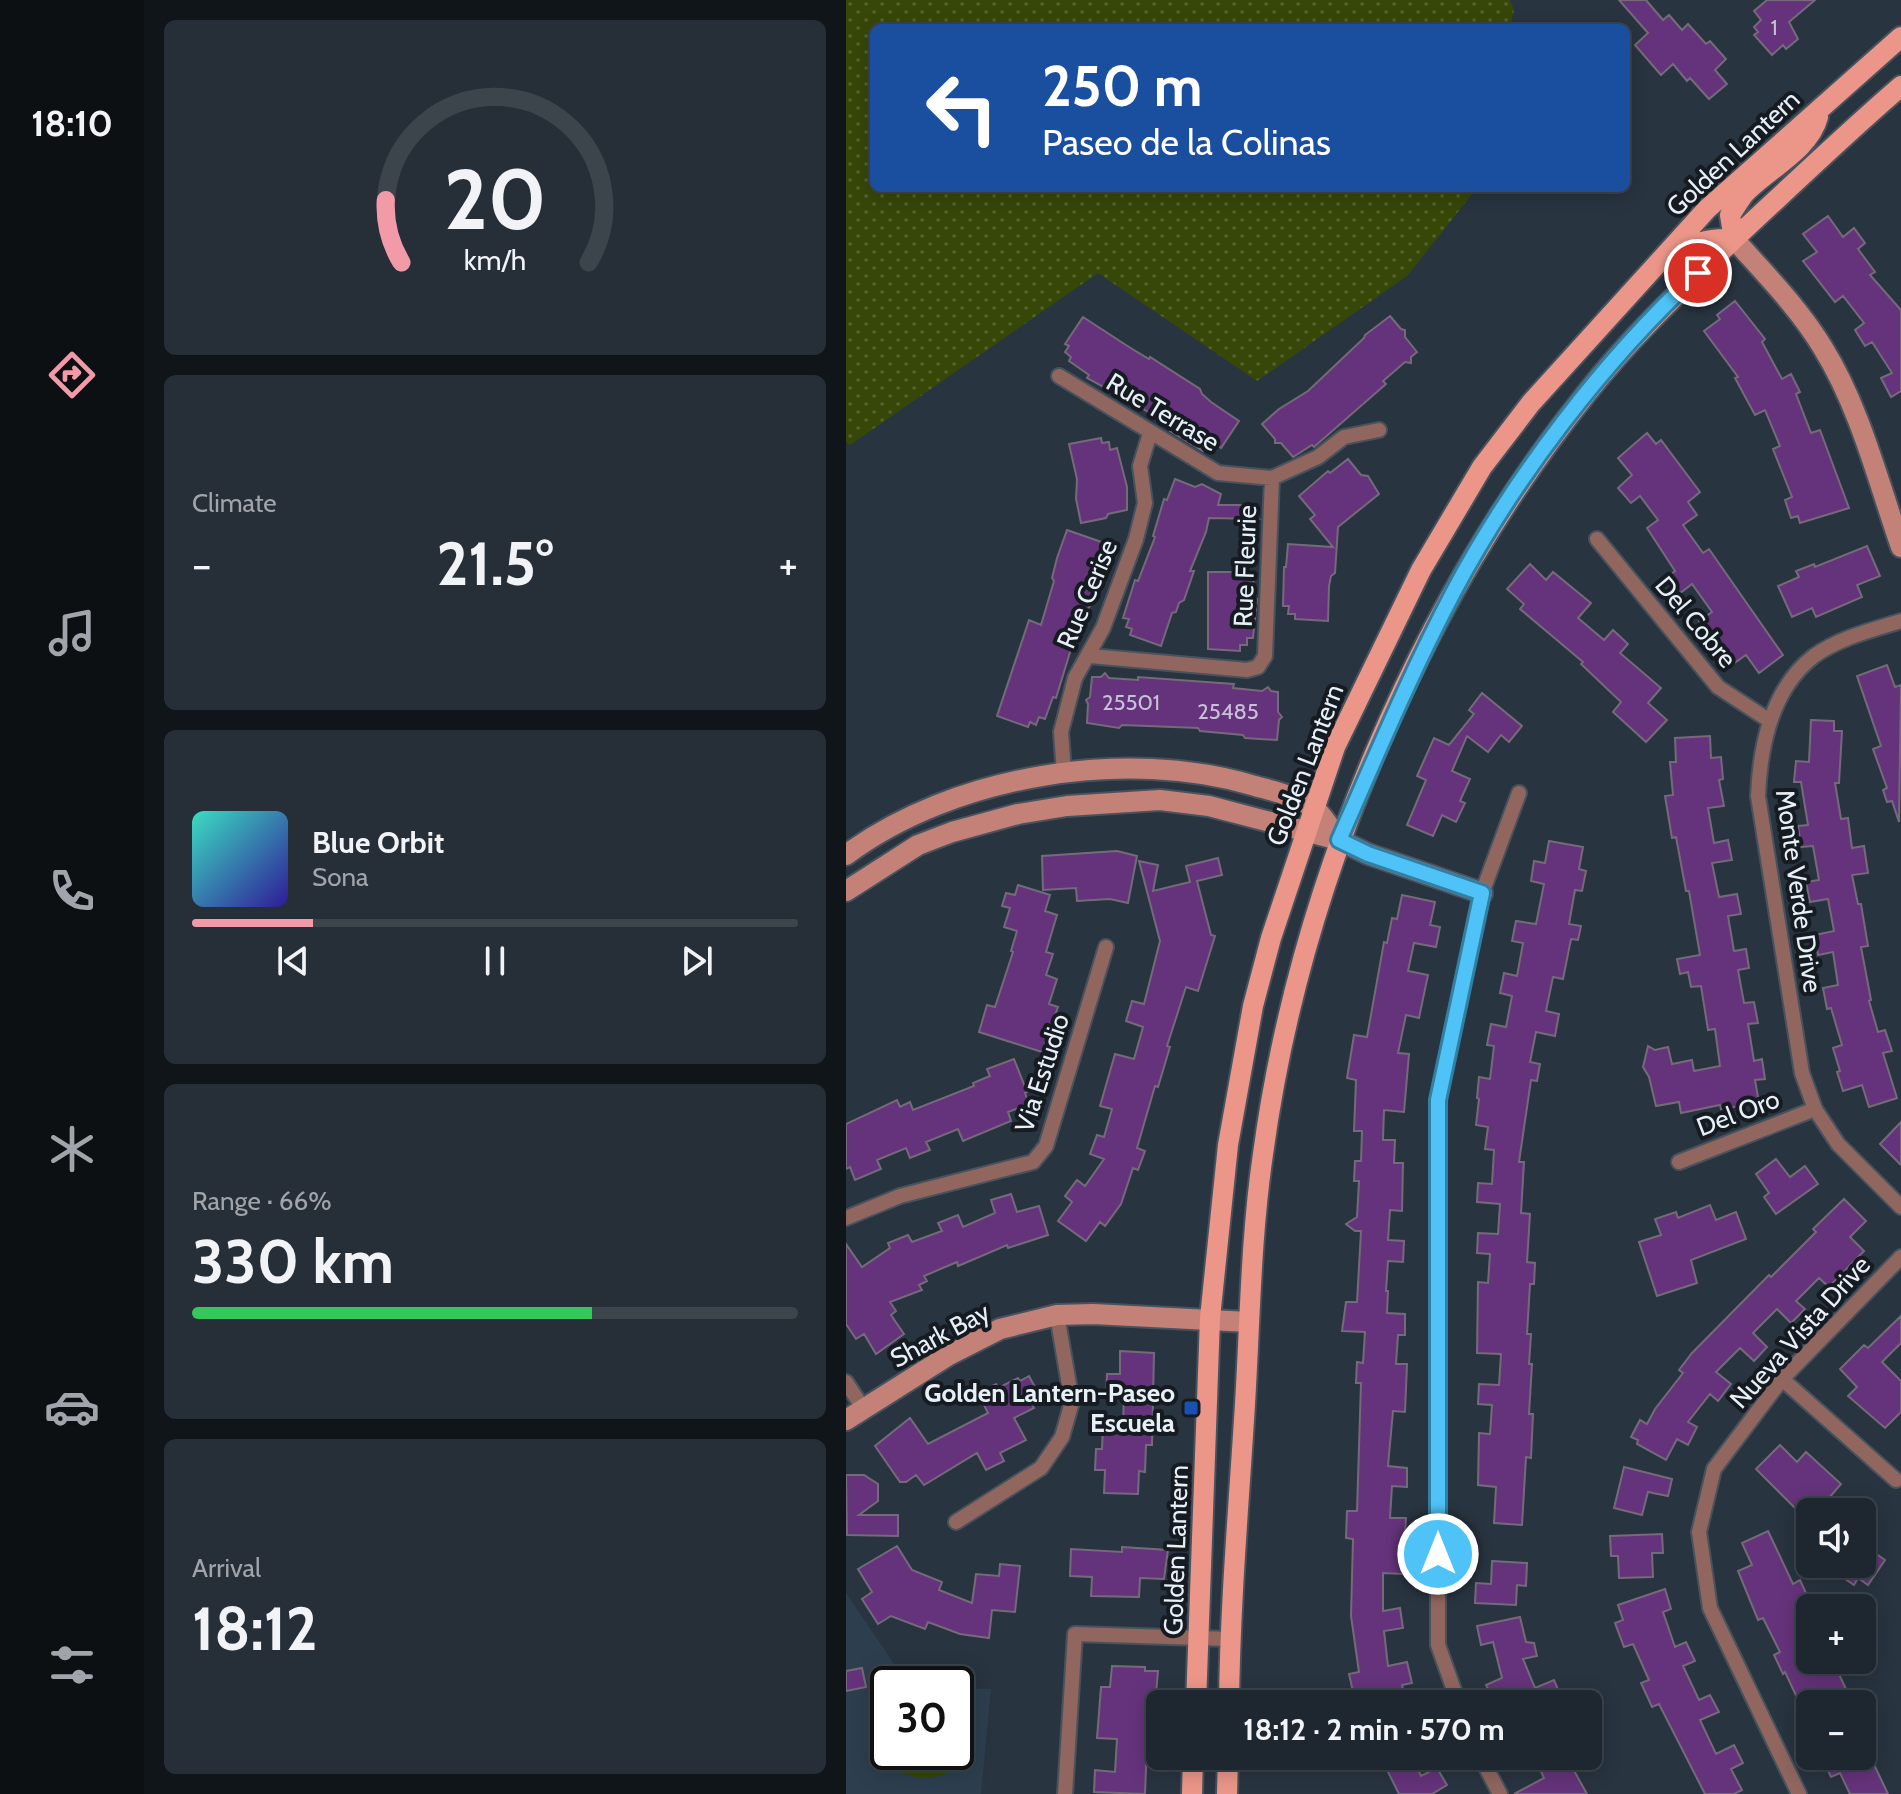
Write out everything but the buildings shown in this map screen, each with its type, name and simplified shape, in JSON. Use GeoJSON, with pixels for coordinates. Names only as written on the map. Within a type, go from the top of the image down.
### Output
{"type":"FeatureCollection","features":[{"type":"Feature","properties":{"kind":"main road","name":"Golden Lantern"},"geometry":{"type":"LineString","coordinates":[[1197,1690],[1210,1318],[1228,1145],[1253,1006],[1271,938],[1335,747],[1421,570],[1482,467],[1531,403],[1707,209],[1901,37]]}},
{"type":"Feature","properties":{"kind":"main road"},"geometry":{"type":"LineString","coordinates":[[1229,1690],[1255,1223],[1271,1102],[1301,968],[1339,840],[1404,691],[1455,589],[1487,533],[1585,394],[1679,290],[1785,189],[1901,86]]}},
{"type":"Feature","properties":{"kind":"main road"},"geometry":{"type":"LineString","coordinates":[[1820,106],[1816,125],[1800,146],[1744,195],[1730,215],[1734,239],[1789,301],[1824,348],[1850,401],[1901,547]]}},
{"type":"Feature","properties":{"kind":"main road"},"geometry":{"type":"LineString","coordinates":[[1601,327],[1619,317],[1695,244],[1713,238],[1734,239]]}},
{"type":"Feature","properties":{"kind":"main road"},"geometry":{"type":"LineString","coordinates":[[846,855],[900,820],[978,791],[1064,773],[1125,767],[1227,777],[1277,792],[1314,808],[1339,840]]}},
{"type":"Feature","properties":{"kind":"main road"},"geometry":{"type":"LineString","coordinates":[[1064,773],[1067,806]]}},
{"type":"Feature","properties":{"kind":"main road"},"geometry":{"type":"LineString","coordinates":[[846,891],[918,845],[952,832],[1018,814],[1067,806],[1160,800],[1209,806],[1339,840],[1368,854],[1482,893]]}},
{"type":"Feature","properties":{"kind":"main road","name":"Shark Bay"},"geometry":{"type":"LineString","coordinates":[[846,1420],[949,1355],[1000,1329],[1057,1315],[1210,1318],[1249,1322]]}},
{"type":"Feature","properties":{"kind":"main road"},"geometry":{"type":"LineString","coordinates":[[1192,1794],[1193,1770]]}},
{"type":"Feature","properties":{"kind":"main road"},"geometry":{"type":"LineString","coordinates":[[1227,1794],[1228,1770]]}},
{"type":"Feature","properties":{"kind":"street","name":"Rue Terrase"},"geometry":{"type":"LineString","coordinates":[[1059,376],[1218,473],[1272,478],[1318,457],[1344,437],[1379,430]]}},
{"type":"Feature","properties":{"kind":"street","name":"Rue Cerise"},"geometry":{"type":"LineString","coordinates":[[1064,773],[1061,732],[1075,678],[1103,628],[1136,539],[1145,503],[1140,466],[1150,433]]}},
{"type":"Feature","properties":{"kind":"street","name":"Rue Fleurie"},"geometry":{"type":"LineString","coordinates":[[1090,656],[1247,670],[1258,667],[1265,656],[1272,478]]}},
{"type":"Feature","properties":{"kind":"street","name":"Del Cobre"},"geometry":{"type":"LineString","coordinates":[[1597,539],[1718,687],[1770,721]]}},
{"type":"Feature","properties":{"kind":"street","name":"Monte Verde Drive"},"geometry":{"type":"LineString","coordinates":[[1901,621],[1854,636],[1814,657],[1786,688],[1770,721],[1759,759],[1758,796],[1802,1073],[1815,1109],[1838,1144],[1901,1207]]}},
{"type":"Feature","properties":{"kind":"street"},"geometry":{"type":"LineString","coordinates":[[1454,1690],[1438,1645],[1438,1100],[1482,893],[1519,793]]}},
{"type":"Feature","properties":{"kind":"street","name":"Via Estudio"},"geometry":{"type":"LineString","coordinates":[[846,1218],[900,1196],[1033,1162],[1046,1146],[1106,947]]}},
{"type":"Feature","properties":{"kind":"street","name":"Del Oro"},"geometry":{"type":"LineString","coordinates":[[1679,1162],[1815,1109]]}},
{"type":"Feature","properties":{"kind":"street","name":"Nueva Vista Drive"},"geometry":{"type":"LineString","coordinates":[[1799,1794],[1710,1608],[1699,1532],[1714,1469],[1782,1379],[1901,1257]]}},
{"type":"Feature","properties":{"kind":"street"},"geometry":{"type":"LineString","coordinates":[[956,1522],[1041,1468],[1062,1437],[1072,1402],[1057,1315]]}},
{"type":"Feature","properties":{"kind":"street"},"geometry":{"type":"LineString","coordinates":[[1782,1379],[1896,1480]]}},
{"type":"Feature","properties":{"kind":"street"},"geometry":{"type":"LineString","coordinates":[[846,1382],[863,1408]]}},
{"type":"Feature","properties":{"kind":"street"},"geometry":{"type":"LineString","coordinates":[[1065,1794],[1075,1634],[1230,1639]]}},
{"type":"Feature","properties":{"kind":"street"},"geometry":{"type":"LineString","coordinates":[[1487,1770],[1500,1794]]}},
{"type":"Feature","properties":{"kind":"shaded area"},"geometry":{"type":"Polygon","coordinates":[[[846,1593],[896,1666],[870,1666],[870,1770],[974,1770],[974,1689],[991,1689],[981,1794],[846,1794],[846,1593]]]}},
{"type":"Feature","properties":{"kind":"green space"},"geometry":{"type":"Polygon","coordinates":[[[846,0],[1510,0],[1514,10],[1511,24],[870,24],[870,192],[1474,192],[1407,276],[1257,381],[1098,273],[850,445],[846,442],[846,0]]]}},
{"type":"Feature","properties":{"kind":"green space"},"geometry":{"type":"Polygon","coordinates":[[[896,1770],[951,1770],[927,1778],[896,1770]]]}},
{"type":"Feature","properties":{"kind":"place","name":"Golden Lantern-Paseo Escuela"},"geometry":{"type":"Point","coordinates":[1191,1408]}},
{"type":"Feature","properties":{"kind":"route"},"geometry":{"type":"LineString","coordinates":[[1438,1554],[1438,1100],[1482,893],[1368,854],[1339,840],[1404,691],[1487,533],[1585,394],[1698,273]]}}]}
